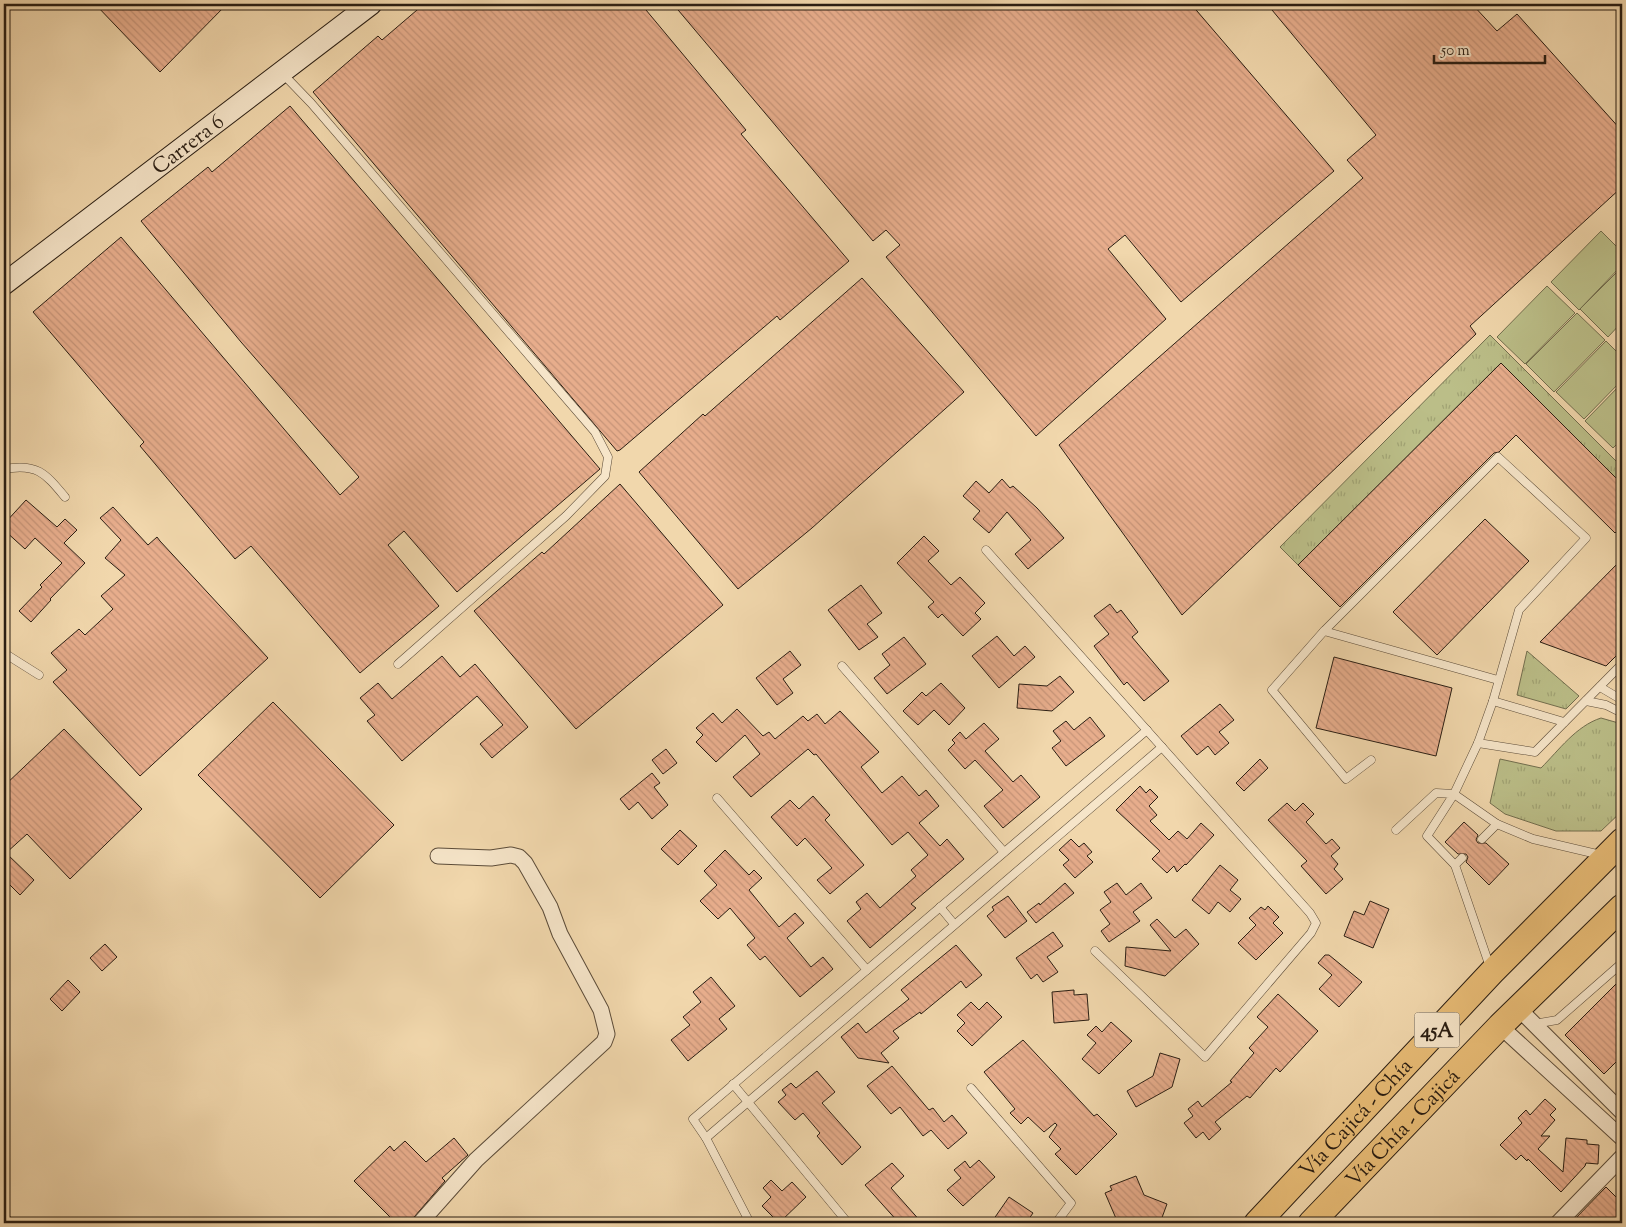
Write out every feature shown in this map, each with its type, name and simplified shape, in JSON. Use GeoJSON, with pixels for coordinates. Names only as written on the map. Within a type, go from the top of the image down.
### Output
{"type":"FeatureCollection","features":[{"type":"Feature","properties":{"kind":"highway","name":"Vía Cajicá - Chía"},"geometry":{"type":"LineString","coordinates":[[1257,1223],[1492,972],[1615,849]]}},
{"type":"Feature","properties":{"kind":"highway","name":"Vía Chía - Cajicá"},"geometry":{"type":"LineString","coordinates":[[1311,1223],[1500,1026],[1526,1016],[1622,907]]}},
{"type":"Feature","properties":{"kind":"main road","name":"Carrera 6"},"geometry":{"type":"LineString","coordinates":[[4,284],[371,4]]}},
{"type":"Feature","properties":{"kind":"street"},"geometry":{"type":"LineString","coordinates":[[420,1223],[476,1160],[604,1042],[607,1034],[601,1010],[560,934],[550,907],[519,857],[511,855],[491,858],[438,856]]}},
{"type":"Feature","properties":{"kind":"street"},"geometry":{"type":"LineString","coordinates":[[1526,1016],[1622,1112]]}},
{"type":"Feature","properties":{"kind":"street"},"geometry":{"type":"LineString","coordinates":[[1500,1026],[1622,1138]]}},
{"type":"Feature","properties":{"kind":"street"},"geometry":{"type":"LineString","coordinates":[[1558,1223],[1622,1157]]}},
{"type":"Feature","properties":{"kind":"lane"},"geometry":{"type":"LineString","coordinates":[[281,73],[310,103],[595,432],[608,457],[605,476],[566,516],[398,664]]}},
{"type":"Feature","properties":{"kind":"lane"},"geometry":{"type":"LineString","coordinates":[[1371,760],[1346,779],[1272,690],[1324,631],[1498,457],[1586,538],[1519,610],[1493,701],[1478,743],[1454,794],[1427,836],[1455,865],[1492,972]]}},
{"type":"Feature","properties":{"kind":"lane"},"geometry":{"type":"LineString","coordinates":[[4,469],[22,466],[36,468],[46,474],[65,497]]}},
{"type":"Feature","properties":{"kind":"lane"},"geometry":{"type":"LineString","coordinates":[[986,550],[1310,913],[1316,923],[1311,933],[1205,1057],[1095,951]]}},
{"type":"Feature","properties":{"kind":"lane"},"geometry":{"type":"LineString","coordinates":[[1324,631],[1498,680]]}},
{"type":"Feature","properties":{"kind":"lane"},"geometry":{"type":"LineString","coordinates":[[4,653],[39,675]]}},
{"type":"Feature","properties":{"kind":"lane"},"geometry":{"type":"LineString","coordinates":[[1478,743],[1535,752],[1622,664]]}},
{"type":"Feature","properties":{"kind":"lane"},"geometry":{"type":"LineString","coordinates":[[842,666],[1004,852]]}},
{"type":"Feature","properties":{"kind":"lane"},"geometry":{"type":"LineString","coordinates":[[1600,687],[1622,700]]}},
{"type":"Feature","properties":{"kind":"lane"},"geometry":{"type":"LineString","coordinates":[[1493,701],[1564,722]]}},
{"type":"Feature","properties":{"kind":"lane"},"geometry":{"type":"LineString","coordinates":[[1586,701],[1606,705],[1622,712]]}},
{"type":"Feature","properties":{"kind":"lane"},"geometry":{"type":"LineString","coordinates":[[750,1223],[706,1138],[693,1118],[1147,730]]}},
{"type":"Feature","properties":{"kind":"lane"},"geometry":{"type":"LineString","coordinates":[[706,1138],[746,1101],[1162,747]]}},
{"type":"Feature","properties":{"kind":"lane"},"geometry":{"type":"LineString","coordinates":[[1396,830],[1436,793],[1454,794],[1496,824],[1533,839],[1615,849]]}},
{"type":"Feature","properties":{"kind":"lane"},"geometry":{"type":"LineString","coordinates":[[717,798],[867,970]]}},
{"type":"Feature","properties":{"kind":"lane"},"geometry":{"type":"LineString","coordinates":[[1482,839],[1496,824]]}},
{"type":"Feature","properties":{"kind":"lane"},"geometry":{"type":"LineString","coordinates":[[1455,865],[1462,858]]}},
{"type":"Feature","properties":{"kind":"lane"},"geometry":{"type":"LineString","coordinates":[[940,907],[954,924]]}},
{"type":"Feature","properties":{"kind":"lane"},"geometry":{"type":"LineString","coordinates":[[1526,1016],[1556,1020],[1622,963]]}},
{"type":"Feature","properties":{"kind":"lane"},"geometry":{"type":"LineString","coordinates":[[733,1084],[848,1223]]}},
{"type":"Feature","properties":{"kind":"lane"},"geometry":{"type":"LineString","coordinates":[[971,1088],[1071,1203],[1056,1223]]}},
{"type":"Feature","properties":{"kind":"green space"},"geometry":{"type":"Polygon","coordinates":[[[1601,231],[1622,252],[1622,265],[1579,310],[1551,282],[1601,231]]]}},
{"type":"Feature","properties":{"kind":"green space"},"geometry":{"type":"Polygon","coordinates":[[[1622,267],[1622,322],[1608,337],[1580,309],[1622,267]]]}},
{"type":"Feature","properties":{"kind":"green space"},"geometry":{"type":"Polygon","coordinates":[[[1547,286],[1575,313],[1525,364],[1497,337],[1547,286]]]}},
{"type":"Feature","properties":{"kind":"green space"},"geometry":{"type":"Polygon","coordinates":[[[1577,313],[1605,340],[1554,392],[1526,364],[1577,313]]]}},
{"type":"Feature","properties":{"kind":"green space"},"geometry":{"type":"Polygon","coordinates":[[[1490,335],[1622,467],[1622,484],[1501,363],[1298,565],[1280,547],[1490,335]]]}},
{"type":"Feature","properties":{"kind":"green space"},"geometry":{"type":"Polygon","coordinates":[[[1606,341],[1622,357],[1622,380],[1584,419],[1556,392],[1606,341]]]}},
{"type":"Feature","properties":{"kind":"green space"},"geometry":{"type":"Polygon","coordinates":[[[1622,383],[1622,439],[1613,448],[1585,421],[1622,383]]]}},
{"type":"Feature","properties":{"kind":"green space"},"geometry":{"type":"Polygon","coordinates":[[[1527,651],[1579,696],[1566,709],[1517,695],[1527,651]]]}},
{"type":"Feature","properties":{"kind":"green space"},"geometry":{"type":"Polygon","coordinates":[[[1601,718],[1622,724],[1622,811],[1601,831],[1556,831],[1505,814],[1490,803],[1500,759],[1541,768],[1576,733],[1601,718]]]}},
{"type":"Feature","properties":{"kind":"building"},"geometry":{"type":"Polygon","coordinates":[[[95,4],[227,4],[160,72],[95,4]]]}},
{"type":"Feature","properties":{"kind":"building"},"geometry":{"type":"Polygon","coordinates":[[[424,4],[641,4],[746,130],[741,134],[849,261],[780,320],[777,316],[617,451],[313,92],[378,36],[382,40],[424,4]]]}},
{"type":"Feature","properties":{"kind":"building"},"geometry":{"type":"Polygon","coordinates":[[[673,4],[1191,4],[1334,171],[1181,302],[1125,235],[1108,249],[1166,319],[1036,436],[886,257],[900,245],[886,230],[873,241],[673,4]]]}},
{"type":"Feature","properties":{"kind":"building"},"geometry":{"type":"Polygon","coordinates":[[[1267,4],[1472,4],[1497,31],[1517,14],[1622,131],[1622,187],[1470,326],[1476,334],[1182,615],[1059,445],[1363,178],[1347,160],[1376,135],[1267,4]]]}},
{"type":"Feature","properties":{"kind":"building"},"geometry":{"type":"Polygon","coordinates":[[[290,106],[600,469],[457,592],[404,531],[388,545],[439,606],[360,673],[251,546],[235,559],[140,446],[144,442],[33,312],[121,237],[340,495],[359,477],[241,342],[141,221],[208,167],[212,172],[290,106]]]}},
{"type":"Feature","properties":{"kind":"building"},"geometry":{"type":"Polygon","coordinates":[[[862,278],[964,392],[812,528],[738,589],[639,472],[703,414],[705,416],[862,278]]]}},
{"type":"Feature","properties":{"kind":"building"},"geometry":{"type":"Polygon","coordinates":[[[1501,363],[1622,484],[1622,526],[1615,533],[1516,435],[1499,452],[1494,453],[1340,607],[1298,565],[1501,363]]]}},
{"type":"Feature","properties":{"kind":"building"},"geometry":{"type":"Polygon","coordinates":[[[1002,479],[1010,488],[1013,486],[1037,508],[1064,538],[1028,569],[1015,554],[1031,540],[1007,512],[989,533],[973,519],[980,511],[963,496],[976,481],[989,493],[1002,479]]]}},
{"type":"Feature","properties":{"kind":"building"},"geometry":{"type":"Polygon","coordinates":[[[620,484],[723,605],[576,729],[474,611],[542,552],[544,554],[620,484]]]}},
{"type":"Feature","properties":{"kind":"building"},"geometry":{"type":"Polygon","coordinates":[[[26,500],[57,527],[65,519],[77,530],[64,543],[85,563],[50,599],[31,622],[19,611],[42,587],[40,585],[62,563],[35,538],[25,549],[4,530],[4,524],[26,500]]]}},
{"type":"Feature","properties":{"kind":"building"},"geometry":{"type":"Polygon","coordinates":[[[113,507],[148,545],[157,537],[268,658],[140,776],[53,682],[67,670],[51,653],[79,629],[85,635],[113,609],[101,596],[125,575],[105,558],[121,540],[100,518],[113,507]]]}},
{"type":"Feature","properties":{"kind":"building"},"geometry":{"type":"Polygon","coordinates":[[[1485,519],[1529,561],[1437,655],[1393,612],[1485,519]]]}},
{"type":"Feature","properties":{"kind":"building"},"geometry":{"type":"Polygon","coordinates":[[[924,536],[939,551],[928,561],[951,585],[960,577],[985,603],[975,613],[981,619],[963,636],[942,614],[938,618],[928,607],[934,602],[897,563],[924,536]]]}},
{"type":"Feature","properties":{"kind":"building"},"geometry":{"type":"Polygon","coordinates":[[[1622,559],[1622,650],[1606,666],[1540,642],[1622,559]]]}},
{"type":"Feature","properties":{"kind":"building"},"geometry":{"type":"Polygon","coordinates":[[[861,585],[882,613],[867,624],[878,637],[859,650],[828,610],[861,585]]]}},
{"type":"Feature","properties":{"kind":"building"},"geometry":{"type":"Polygon","coordinates":[[[1110,604],[1117,613],[1121,610],[1138,632],[1132,637],[1169,681],[1144,701],[1127,682],[1124,685],[1094,646],[1109,634],[1094,616],[1110,604]]]}},
{"type":"Feature","properties":{"kind":"building"},"geometry":{"type":"Polygon","coordinates":[[[997,636],[1014,656],[1025,646],[1035,657],[999,688],[972,656],[997,636]]]}},
{"type":"Feature","properties":{"kind":"building"},"geometry":{"type":"Polygon","coordinates":[[[904,637],[926,664],[887,694],[874,678],[890,665],[882,654],[904,637]]]}},
{"type":"Feature","properties":{"kind":"building"},"geometry":{"type":"Polygon","coordinates":[[[790,651],[801,665],[783,679],[793,693],[777,705],[756,678],[790,651]]]}},
{"type":"Feature","properties":{"kind":"building"},"geometry":{"type":"Polygon","coordinates":[[[442,656],[460,677],[475,664],[528,727],[492,758],[480,744],[503,725],[477,696],[402,761],[367,721],[375,715],[360,698],[378,683],[392,699],[442,656]]]}},
{"type":"Feature","properties":{"kind":"building"},"geometry":{"type":"Polygon","coordinates":[[[1334,657],[1452,688],[1436,756],[1316,728],[1334,657]]]}},
{"type":"Feature","properties":{"kind":"building"},"geometry":{"type":"Polygon","coordinates":[[[1060,676],[1074,692],[1052,711],[1017,708],[1019,684],[1047,686],[1060,676]]]}},
{"type":"Feature","properties":{"kind":"building"},"geometry":{"type":"Polygon","coordinates":[[[941,683],[965,708],[949,725],[934,710],[918,725],[903,711],[922,692],[926,696],[941,683]]]}},
{"type":"Feature","properties":{"kind":"building"},"geometry":{"type":"Polygon","coordinates":[[[273,702],[394,825],[320,898],[198,775],[273,702]]]}},
{"type":"Feature","properties":{"kind":"building"},"geometry":{"type":"Polygon","coordinates":[[[1220,704],[1234,720],[1219,732],[1229,743],[1215,755],[1208,746],[1197,755],[1181,736],[1220,704]]]}},
{"type":"Feature","properties":{"kind":"building"},"geometry":{"type":"Polygon","coordinates":[[[737,709],[763,736],[769,732],[775,739],[803,716],[808,721],[817,714],[825,724],[840,711],[879,752],[861,767],[882,793],[902,776],[919,796],[926,790],[939,806],[919,823],[940,846],[947,839],[964,859],[911,904],[916,908],[870,948],[847,921],[861,909],[856,902],[867,893],[880,908],[916,876],[911,870],[928,855],[908,832],[892,845],[816,754],[814,755],[808,749],[751,797],[733,777],[760,754],[745,735],[716,762],[696,742],[703,735],[696,728],[713,713],[722,723],[737,709]]]}},
{"type":"Feature","properties":{"kind":"building"},"geometry":{"type":"Polygon","coordinates":[[[1090,717],[1105,736],[1066,766],[1052,748],[1061,741],[1053,731],[1066,721],[1074,730],[1090,717]]]}},
{"type":"Feature","properties":{"kind":"building"},"geometry":{"type":"Polygon","coordinates":[[[984,723],[999,739],[985,751],[1013,782],[1021,775],[1040,797],[1003,828],[984,806],[1003,790],[975,760],[965,769],[948,750],[955,743],[952,740],[960,732],[966,739],[984,723]]]}},
{"type":"Feature","properties":{"kind":"building"},"geometry":{"type":"Polygon","coordinates":[[[64,729],[142,809],[70,879],[27,834],[6,853],[34,880],[20,895],[4,879],[4,786],[64,729]]]}},
{"type":"Feature","properties":{"kind":"building"},"geometry":{"type":"Polygon","coordinates":[[[666,749],[677,763],[663,774],[652,760],[666,749]]]}},
{"type":"Feature","properties":{"kind":"building"},"geometry":{"type":"Polygon","coordinates":[[[1260,759],[1268,768],[1244,791],[1236,783],[1260,759]]]}},
{"type":"Feature","properties":{"kind":"building"},"geometry":{"type":"Polygon","coordinates":[[[652,773],[660,783],[654,787],[668,805],[652,819],[638,802],[629,810],[620,799],[652,773]]]}},
{"type":"Feature","properties":{"kind":"building"},"geometry":{"type":"Polygon","coordinates":[[[1140,786],[1146,793],[1150,789],[1158,797],[1149,806],[1157,815],[1150,821],[1169,840],[1178,831],[1187,839],[1201,823],[1214,835],[1177,872],[1174,866],[1167,873],[1152,859],[1160,851],[1116,810],[1140,786]]]}},
{"type":"Feature","properties":{"kind":"building"},"geometry":{"type":"Polygon","coordinates":[[[813,796],[830,815],[825,820],[864,865],[830,894],[817,880],[832,868],[805,838],[797,846],[771,817],[790,800],[799,809],[813,796]]]}},
{"type":"Feature","properties":{"kind":"building"},"geometry":{"type":"Polygon","coordinates":[[[1287,803],[1295,811],[1303,803],[1314,814],[1306,822],[1326,844],[1332,839],[1340,848],[1331,856],[1338,864],[1334,869],[1343,879],[1326,894],[1301,866],[1307,861],[1268,820],[1287,803]]]}},
{"type":"Feature","properties":{"kind":"building"},"geometry":{"type":"Polygon","coordinates":[[[1464,822],[1478,835],[1476,840],[1478,843],[1486,843],[1509,864],[1489,885],[1466,862],[1468,857],[1466,854],[1458,854],[1445,842],[1464,822]]]}},
{"type":"Feature","properties":{"kind":"building"},"geometry":{"type":"Polygon","coordinates":[[[680,830],[697,846],[678,865],[661,849],[680,830]]]}},
{"type":"Feature","properties":{"kind":"building"},"geometry":{"type":"Polygon","coordinates":[[[1071,839],[1079,847],[1084,843],[1092,852],[1087,856],[1093,862],[1075,878],[1063,865],[1069,860],[1059,850],[1071,839]]]}},
{"type":"Feature","properties":{"kind":"building"},"geometry":{"type":"Polygon","coordinates":[[[725,850],[749,875],[754,870],[762,878],[749,890],[779,927],[795,913],[804,923],[787,938],[811,967],[823,957],[833,969],[800,997],[765,956],[760,960],[747,945],[755,938],[730,908],[718,919],[700,901],[717,885],[704,871],[725,850]]]}},
{"type":"Feature","properties":{"kind":"building"},"geometry":{"type":"Polygon","coordinates":[[[1220,865],[1238,880],[1230,890],[1241,899],[1230,912],[1218,902],[1209,914],[1192,900],[1220,865]]]}},
{"type":"Feature","properties":{"kind":"building"},"geometry":{"type":"Polygon","coordinates":[[[1065,883],[1074,893],[1036,923],[1027,912],[1039,903],[1040,905],[1065,883]]]}},
{"type":"Feature","properties":{"kind":"building"},"geometry":{"type":"Polygon","coordinates":[[[1117,883],[1126,895],[1141,883],[1152,898],[1133,912],[1140,921],[1109,942],[1101,931],[1110,924],[1100,910],[1111,902],[1104,892],[1117,883]]]}},
{"type":"Feature","properties":{"kind":"building"},"geometry":{"type":"Polygon","coordinates":[[[1008,896],[1027,921],[1005,938],[987,916],[994,910],[992,907],[1008,896]]]}},
{"type":"Feature","properties":{"kind":"building"},"geometry":{"type":"Polygon","coordinates":[[[1370,901],[1389,909],[1373,948],[1344,936],[1354,911],[1364,915],[1370,901]]]}},
{"type":"Feature","properties":{"kind":"building"},"geometry":{"type":"Polygon","coordinates":[[[1268,906],[1279,917],[1273,923],[1283,933],[1256,960],[1238,943],[1256,925],[1249,918],[1261,907],[1265,910],[1268,906]]]}},
{"type":"Feature","properties":{"kind":"building"},"geometry":{"type":"Polygon","coordinates":[[[1157,919],[1175,938],[1186,929],[1199,944],[1165,976],[1125,966],[1126,947],[1171,951],[1150,925],[1157,919]]]}},
{"type":"Feature","properties":{"kind":"building"},"geometry":{"type":"Polygon","coordinates":[[[1053,932],[1063,946],[1047,957],[1058,972],[1043,982],[1037,974],[1031,979],[1016,958],[1053,932]]]}},
{"type":"Feature","properties":{"kind":"building"},"geometry":{"type":"Polygon","coordinates":[[[105,944],[117,957],[102,971],[90,958],[105,944]]]}},
{"type":"Feature","properties":{"kind":"building"},"geometry":{"type":"Polygon","coordinates":[[[956,945],[982,975],[966,988],[961,981],[921,1014],[920,1012],[893,1031],[899,1038],[881,1053],[889,1063],[858,1058],[841,1037],[858,1023],[866,1033],[909,999],[901,990],[956,945]]]}},
{"type":"Feature","properties":{"kind":"building"},"geometry":{"type":"Polygon","coordinates":[[[1325,955],[1329,955],[1362,982],[1339,1007],[1319,989],[1332,975],[1318,963],[1325,955]]]}},
{"type":"Feature","properties":{"kind":"building"},"geometry":{"type":"Polygon","coordinates":[[[711,977],[735,1006],[719,1019],[727,1029],[688,1061],[671,1040],[690,1025],[683,1017],[701,1002],[693,992],[711,977]]]}},
{"type":"Feature","properties":{"kind":"building"},"geometry":{"type":"Polygon","coordinates":[[[68,980],[80,992],[62,1011],[50,999],[68,980]]]}},
{"type":"Feature","properties":{"kind":"building"},"geometry":{"type":"Polygon","coordinates":[[[1616,984],[1622,990],[1622,1056],[1604,1074],[1565,1035],[1616,984]]]}},
{"type":"Feature","properties":{"kind":"building"},"geometry":{"type":"Polygon","coordinates":[[[1074,990],[1074,995],[1087,994],[1089,1020],[1054,1023],[1052,992],[1074,990]]]}},
{"type":"Feature","properties":{"kind":"building"},"geometry":{"type":"Polygon","coordinates":[[[1278,994],[1318,1031],[1280,1072],[1276,1068],[1250,1098],[1247,1096],[1215,1122],[1221,1129],[1209,1140],[1203,1132],[1196,1138],[1184,1123],[1193,1116],[1188,1109],[1198,1101],[1202,1107],[1232,1082],[1230,1081],[1254,1053],[1249,1048],[1268,1027],[1257,1017],[1278,994]]]}},
{"type":"Feature","properties":{"kind":"building"},"geometry":{"type":"Polygon","coordinates":[[[971,1002],[979,1010],[987,1002],[1002,1017],[972,1046],[957,1031],[965,1023],[957,1015],[971,1002]]]}},
{"type":"Feature","properties":{"kind":"building"},"geometry":{"type":"Polygon","coordinates":[[[1111,1022],[1132,1041],[1099,1074],[1082,1059],[1096,1043],[1087,1035],[1096,1026],[1102,1032],[1111,1022]]]}},
{"type":"Feature","properties":{"kind":"building"},"geometry":{"type":"Polygon","coordinates":[[[1023,1040],[1094,1116],[1097,1114],[1117,1134],[1076,1175],[1055,1154],[1061,1149],[1049,1137],[1057,1125],[1055,1123],[1044,1132],[1028,1117],[1021,1124],[1010,1113],[1015,1109],[984,1072],[1023,1040]]]}},
{"type":"Feature","properties":{"kind":"building"},"geometry":{"type":"Polygon","coordinates":[[[1160,1053],[1180,1059],[1172,1087],[1136,1107],[1127,1091],[1153,1076],[1160,1053]]]}},
{"type":"Feature","properties":{"kind":"building"},"geometry":{"type":"Polygon","coordinates":[[[892,1066],[929,1110],[933,1108],[944,1122],[952,1115],[967,1133],[948,1149],[931,1130],[923,1136],[900,1107],[891,1114],[867,1086],[892,1066]]]}},
{"type":"Feature","properties":{"kind":"building"},"geometry":{"type":"Polygon","coordinates":[[[817,1071],[835,1092],[822,1103],[861,1147],[842,1165],[817,1136],[820,1133],[803,1113],[795,1120],[778,1102],[786,1095],[782,1090],[791,1083],[796,1088],[817,1071]]]}},
{"type":"Feature","properties":{"kind":"building"},"geometry":{"type":"Polygon","coordinates":[[[1545,1099],[1556,1109],[1550,1115],[1555,1120],[1541,1136],[1550,1136],[1538,1149],[1563,1172],[1566,1138],[1587,1140],[1587,1144],[1599,1145],[1598,1164],[1586,1163],[1561,1192],[1528,1159],[1527,1161],[1521,1155],[1516,1160],[1500,1145],[1522,1123],[1518,1118],[1526,1110],[1530,1115],[1545,1099]]]}},
{"type":"Feature","properties":{"kind":"building"},"geometry":{"type":"Polygon","coordinates":[[[454,1138],[468,1155],[442,1178],[445,1181],[409,1223],[396,1223],[354,1181],[390,1146],[394,1151],[405,1141],[426,1162],[454,1138]]]}},
{"type":"Feature","properties":{"kind":"building"},"geometry":{"type":"Polygon","coordinates":[[[979,1160],[995,1177],[963,1206],[947,1190],[961,1178],[954,1170],[965,1161],[970,1168],[979,1160]]]}},
{"type":"Feature","properties":{"kind":"building"},"geometry":{"type":"Polygon","coordinates":[[[892,1163],[904,1176],[891,1188],[922,1223],[899,1223],[865,1185],[892,1163]]]}},
{"type":"Feature","properties":{"kind":"building"},"geometry":{"type":"Polygon","coordinates":[[[1136,1176],[1144,1195],[1167,1204],[1160,1223],[1118,1223],[1105,1193],[1112,1190],[1110,1186],[1136,1176]]]}},
{"type":"Feature","properties":{"kind":"building"},"geometry":{"type":"Polygon","coordinates":[[[771,1180],[782,1191],[792,1182],[806,1197],[779,1223],[762,1206],[771,1197],[763,1188],[771,1180]]]}},
{"type":"Feature","properties":{"kind":"building"},"geometry":{"type":"Polygon","coordinates":[[[1606,1187],[1622,1203],[1622,1223],[1571,1223],[1606,1187]]]}},
{"type":"Feature","properties":{"kind":"building"},"geometry":{"type":"Polygon","coordinates":[[[1009,1197],[1033,1213],[1026,1223],[991,1223],[1009,1197]]]}}]}
